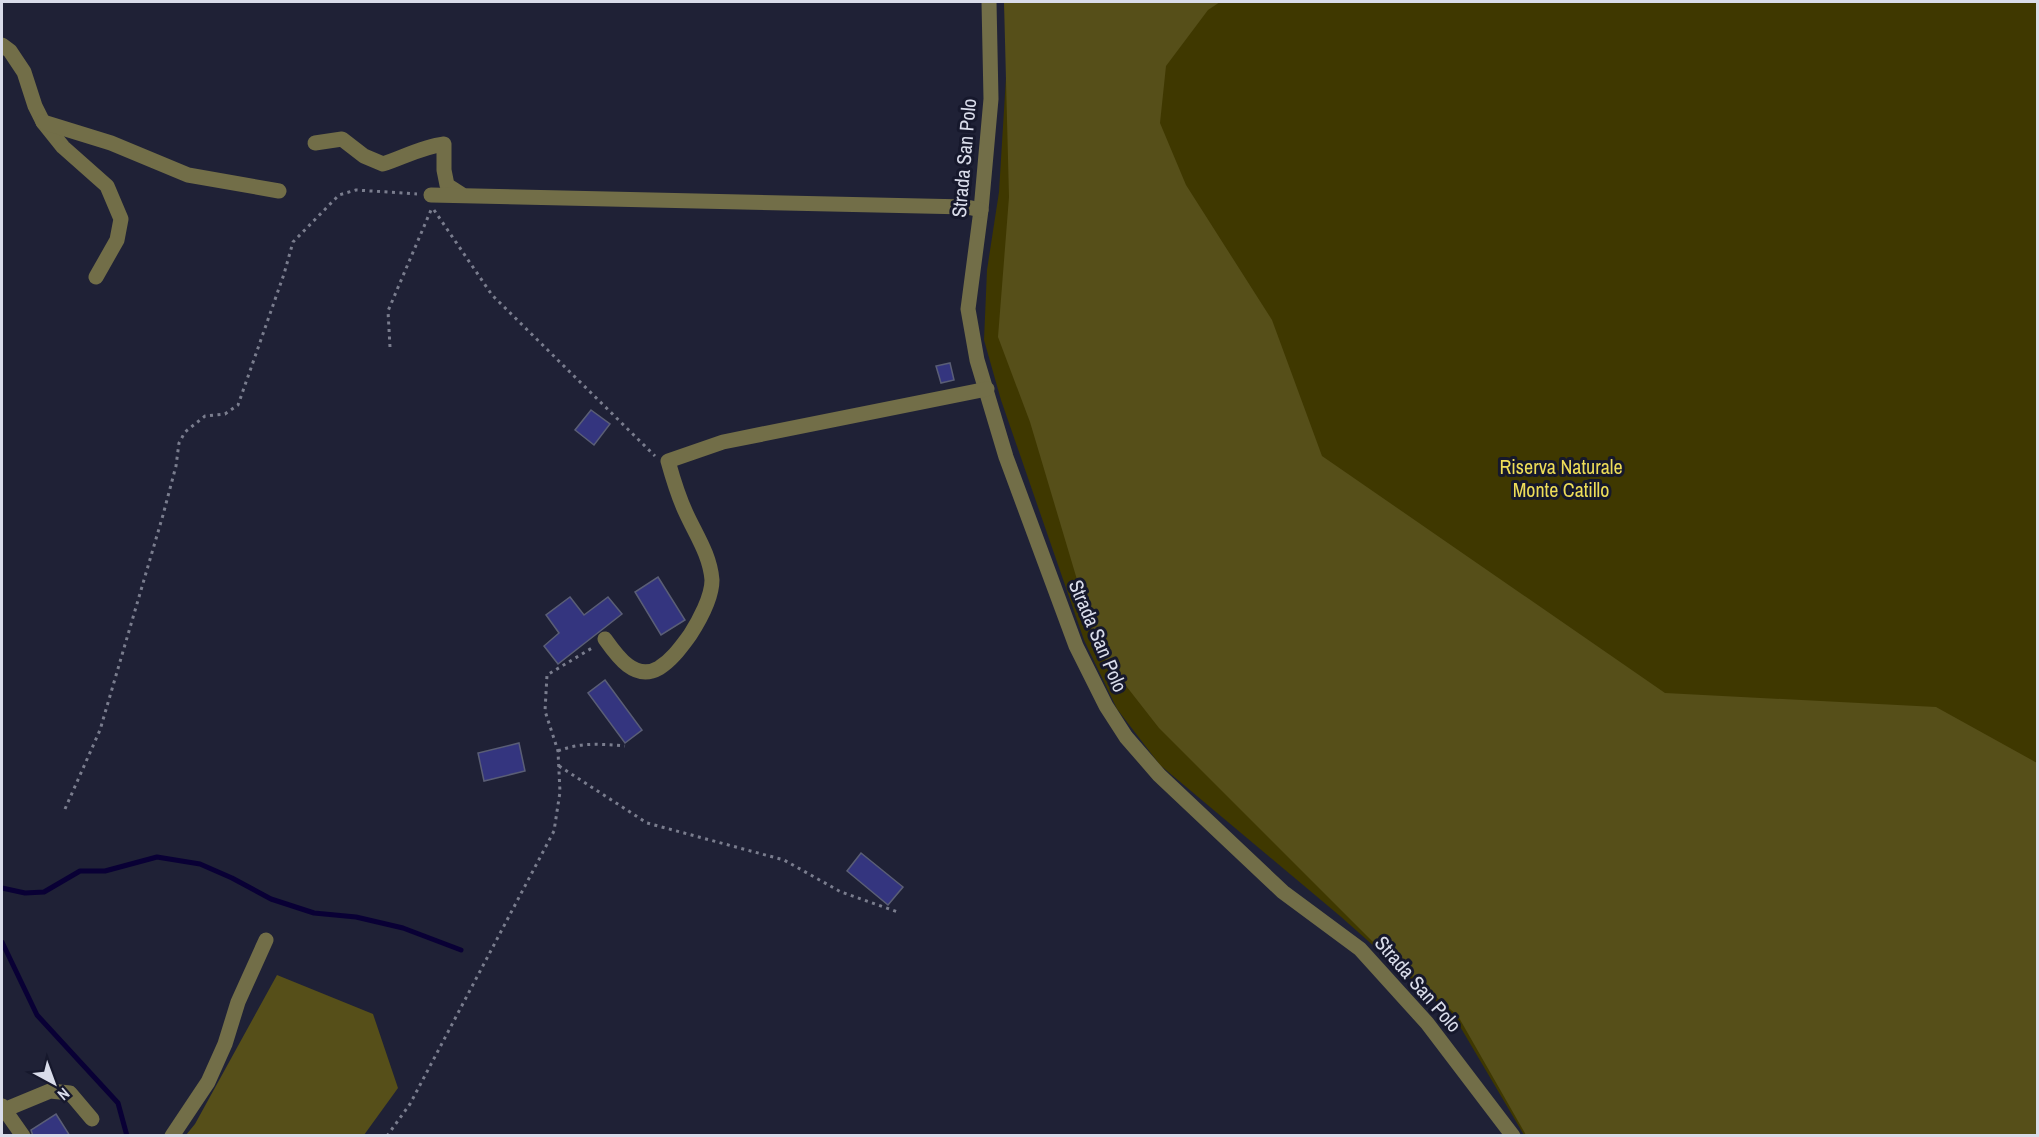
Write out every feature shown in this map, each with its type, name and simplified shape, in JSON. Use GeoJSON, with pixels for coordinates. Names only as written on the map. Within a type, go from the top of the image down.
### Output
{"type":"FeatureCollection","features":[{"type":"Feature","properties":{"kind":"street","name":"Strada San Polo"},"geometry":{"type":"LineString","coordinates":[[989,2],[991,99],[981,210],[968,309],[977,360],[1006,457],[1076,646],[1106,706],[1126,737],[1159,776],[1283,892],[1360,949],[1426,1023],[1513,1136]]}},
{"type":"Feature","properties":{"kind":"street"},"geometry":{"type":"LineString","coordinates":[[2,45],[24,72],[43,122],[63,147],[108,186],[121,219],[117,240],[96,277]]}},
{"type":"Feature","properties":{"kind":"street"},"geometry":{"type":"LineString","coordinates":[[43,122],[111,143],[188,175],[279,191]]}},
{"type":"Feature","properties":{"kind":"street"},"geometry":{"type":"LineString","coordinates":[[315,143],[342,139],[364,156],[383,164],[426,146],[444,144],[444,170],[447,185],[461,195]]}},
{"type":"Feature","properties":{"kind":"street"},"geometry":{"type":"LineString","coordinates":[[431,195],[967,207],[981,210]]}},
{"type":"Feature","properties":{"kind":"street"},"geometry":{"type":"LineString","coordinates":[[605,639],[623,664],[642,672],[658,669],[676,654],[701,619],[712,582],[706,553],[686,515],[668,461],[723,442],[987,389]]}},
{"type":"Feature","properties":{"kind":"street"},"geometry":{"type":"LineString","coordinates":[[172,1136],[208,1082],[225,1044],[238,1002],[266,940]]}},
{"type":"Feature","properties":{"kind":"street"},"geometry":{"type":"LineString","coordinates":[[23,1136],[3,1108],[50,1090],[70,1094],[92,1119]]}},
{"type":"Feature","properties":{"kind":"path"},"geometry":{"type":"LineString","coordinates":[[65,809],[100,730],[176,466],[178,443],[185,432],[205,416],[225,414],[238,405],[293,242],[339,195],[356,190],[431,195]]}},
{"type":"Feature","properties":{"kind":"path"},"geometry":{"type":"LineString","coordinates":[[390,346],[388,311],[432,207],[492,295],[653,456],[668,461]]}},
{"type":"Feature","properties":{"kind":"path"},"geometry":{"type":"LineString","coordinates":[[387,1136],[410,1104],[554,831],[560,792],[559,765],[558,751],[544,711],[547,675],[605,639]]}},
{"type":"Feature","properties":{"kind":"path"},"geometry":{"type":"LineString","coordinates":[[558,751],[588,743],[625,746]]}},
{"type":"Feature","properties":{"kind":"path"},"geometry":{"type":"LineString","coordinates":[[559,765],[647,823],[784,860],[841,892],[898,912]]}},
{"type":"Feature","properties":{"kind":"green space","name":"Riserva Naturale Monte Catillo"},"geometry":{"type":"Polygon","coordinates":[[[1004,2],[2037,2],[2037,1135],[1524,1135],[1455,1018],[1340,916],[1160,765],[1117,709],[1084,640],[1001,400],[984,340],[987,270],[999,192],[1008,44],[1004,2]]]}},
{"type":"Feature","properties":{"kind":"shaded area"},"geometry":{"type":"Polygon","coordinates":[[[1004,2],[1220,2],[1208,10],[1166,66],[1160,123],[1186,185],[1272,320],[1322,456],[1665,693],[1936,707],[2037,763],[2037,1135],[1526,1135],[1458,1016],[1372,941],[1159,728],[1098,650],[1030,422],[998,337],[1009,197],[1004,2]]]}},
{"type":"Feature","properties":{"kind":"shaded area"},"geometry":{"type":"Polygon","coordinates":[[[277,975],[373,1014],[398,1088],[364,1135],[186,1135],[195,1124],[277,975]]]}},
{"type":"Feature","properties":{"kind":"building"},"geometry":{"type":"Polygon","coordinates":[[[950,363],[954,380],[941,383],[936,366],[950,363]]]}},
{"type":"Feature","properties":{"kind":"building"},"geometry":{"type":"Polygon","coordinates":[[[591,410],[610,424],[594,445],[575,430],[591,410]]]}},
{"type":"Feature","properties":{"kind":"building"},"geometry":{"type":"Polygon","coordinates":[[[658,577],[685,620],[661,635],[635,592],[658,577]]]}},
{"type":"Feature","properties":{"kind":"building"},"geometry":{"type":"Polygon","coordinates":[[[570,597],[584,615],[608,597],[622,614],[558,664],[544,646],[559,633],[546,615],[570,597]]]}},
{"type":"Feature","properties":{"kind":"building"},"geometry":{"type":"Polygon","coordinates":[[[605,680],[642,730],[625,743],[588,693],[605,680]]]}},
{"type":"Feature","properties":{"kind":"building"},"geometry":{"type":"Polygon","coordinates":[[[519,743],[525,771],[484,781],[478,753],[519,743]]]}},
{"type":"Feature","properties":{"kind":"building"},"geometry":{"type":"Polygon","coordinates":[[[861,853],[903,887],[888,905],[847,871],[861,853]]]}},
{"type":"Feature","properties":{"kind":"building"},"geometry":{"type":"Polygon","coordinates":[[[56,1114],[70,1136],[33,1136],[31,1130],[56,1114]]]}},
{"type":"Feature","properties":{"kind":"waterway"},"geometry":{"type":"LineString","coordinates":[[2,888],[25,893],[44,892],[80,871],[105,871],[157,857],[200,864],[271,899],[314,913],[356,917],[403,928],[461,950]]}},
{"type":"Feature","properties":{"kind":"waterway"},"geometry":{"type":"LineString","coordinates":[[2,942],[37,1015],[118,1103],[127,1136]]}}]}
